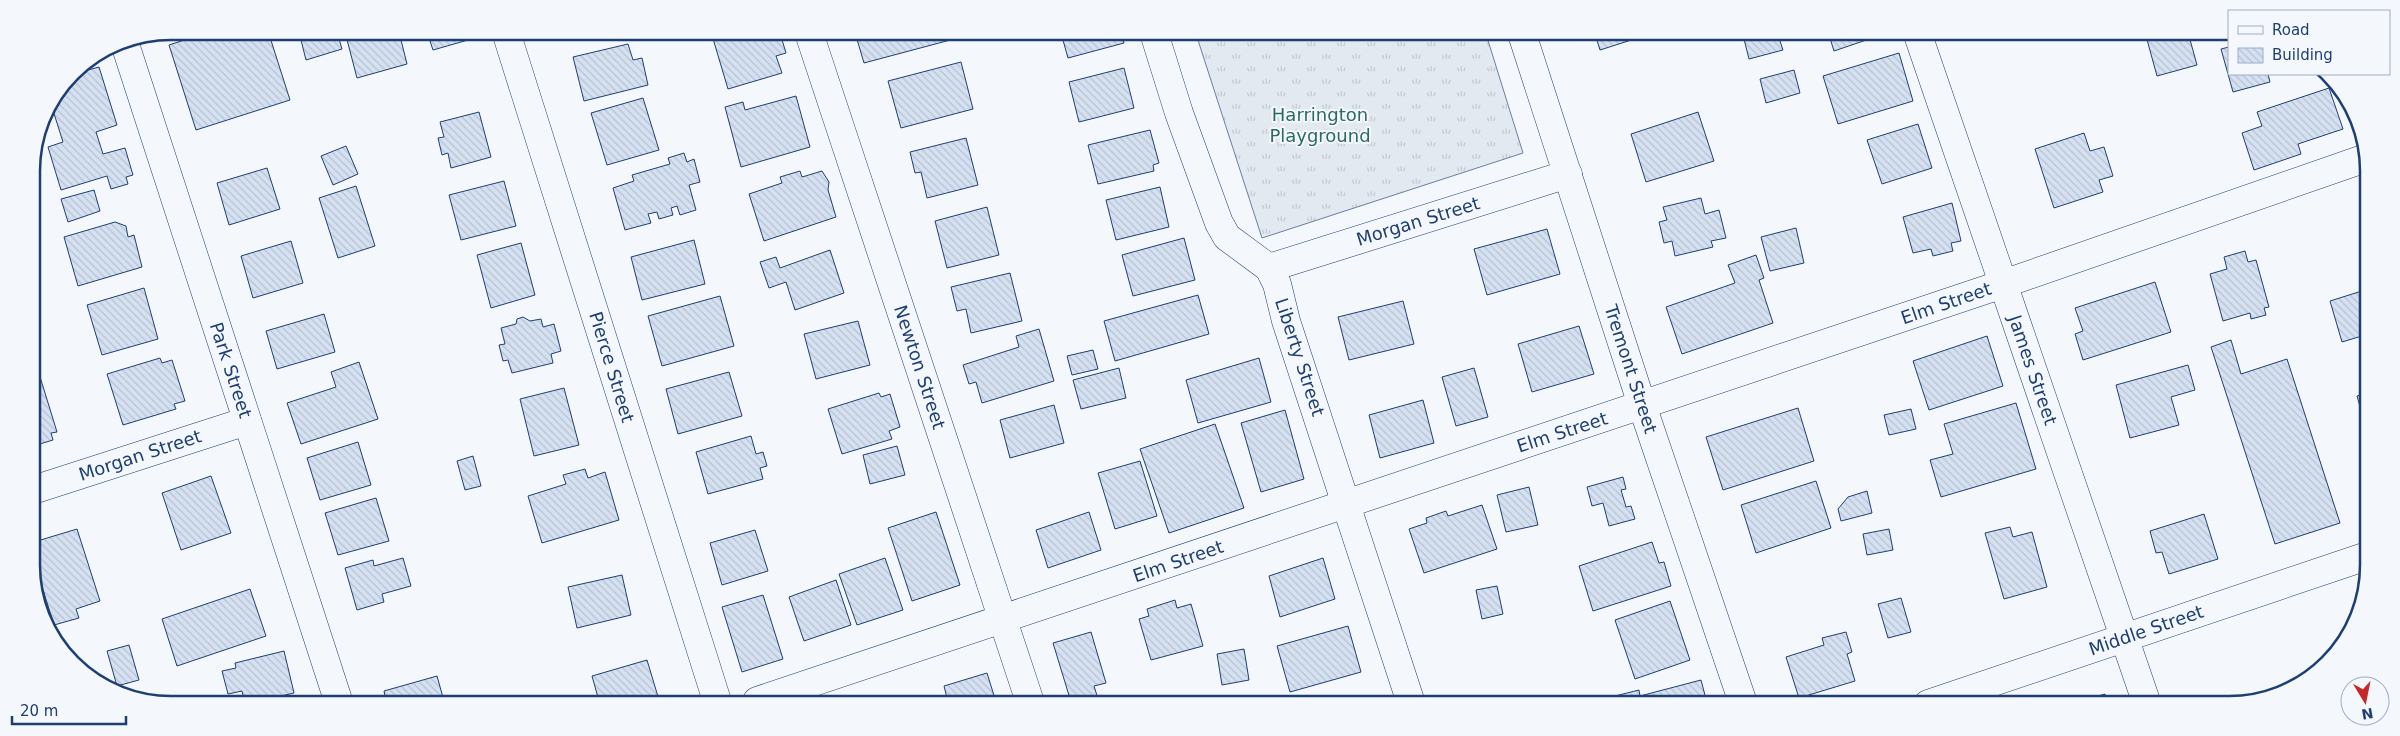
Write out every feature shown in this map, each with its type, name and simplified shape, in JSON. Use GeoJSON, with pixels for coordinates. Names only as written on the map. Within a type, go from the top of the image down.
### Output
{"type":"FeatureCollection","features":[{"type":"Feature","properties":{"kind":"street","name":"Pierce Street"},"geometry":{"type":"LineString","coordinates":[[509,40],[715,696]]}},
{"type":"Feature","properties":{"kind":"street","name":"Newton Street"},"geometry":{"type":"LineString","coordinates":[[812,40],[1028,696]]}},
{"type":"Feature","properties":{"kind":"street"},"geometry":{"type":"LineString","coordinates":[[1156,40],[1179,113],[1219,223],[1227,238],[1269,268]]}},
{"type":"Feature","properties":{"kind":"street","name":"Tremont Street"},"geometry":{"type":"LineString","coordinates":[[1524,40],[1642,405],[1741,696]]}},
{"type":"Feature","properties":{"kind":"street","name":"James Street"},"geometry":{"type":"LineString","coordinates":[[1920,40],[2145,696]]}},
{"type":"Feature","properties":{"kind":"street","name":"Park Street"},"geometry":{"type":"LineString","coordinates":[[126,48],[337,696]]}},
{"type":"Feature","properties":{"kind":"street","name":"Elm Street"},"geometry":{"type":"LineString","coordinates":[[772,696],[2003,284],[2360,160]]}},
{"type":"Feature","properties":{"kind":"street","name":"Morgan Street"},"geometry":{"type":"LineString","coordinates":[[1269,268],[1568,174]]}},
{"type":"Feature","properties":{"kind":"street","name":"Liberty Street"},"geometry":{"type":"LineString","coordinates":[[1269,268],[1277,284],[1286,321],[1409,696]]}},
{"type":"Feature","properties":{"kind":"street","name":"Morgan Street"},"geometry":{"type":"LineString","coordinates":[[40,488],[247,420]]}},
{"type":"Feature","properties":{"kind":"street","name":"Middle Street"},"geometry":{"type":"LineString","coordinates":[[1952,696],[2360,558]]}},
{"type":"Feature","properties":{"kind":"green space","name":"Harrington Playground"},"geometry":{"type":"Polygon","coordinates":[[[1198,40],[1488,40],[1523,153],[1262,238],[1198,40]]]}},
{"type":"Feature","properties":{"kind":"building"},"geometry":{"type":"Polygon","coordinates":[[[184,40],[271,40],[290,100],[196,130],[169,45],[184,40]]]}},
{"type":"Feature","properties":{"kind":"building"},"geometry":{"type":"Polygon","coordinates":[[[301,40],[339,40],[342,49],[306,60],[301,40]]]}},
{"type":"Feature","properties":{"kind":"building"},"geometry":{"type":"Polygon","coordinates":[[[347,40],[401,40],[407,64],[357,78],[347,40]]]}},
{"type":"Feature","properties":{"kind":"building"},"geometry":{"type":"Polygon","coordinates":[[[430,40],[468,40],[433,50],[430,40]]]}},
{"type":"Feature","properties":{"kind":"building"},"geometry":{"type":"Polygon","coordinates":[[[713,40],[782,40],[786,53],[776,56],[782,73],[728,89],[713,40]]]}},
{"type":"Feature","properties":{"kind":"building"},"geometry":{"type":"Polygon","coordinates":[[[857,40],[950,40],[864,63],[857,40]]]}},
{"type":"Feature","properties":{"kind":"building"},"geometry":{"type":"Polygon","coordinates":[[[1063,40],[1123,40],[1124,43],[1068,58],[1063,40]]]}},
{"type":"Feature","properties":{"kind":"building"},"geometry":{"type":"Polygon","coordinates":[[[1597,40],[1631,40],[1600,50],[1597,40]]]}},
{"type":"Feature","properties":{"kind":"building"},"geometry":{"type":"Polygon","coordinates":[[[1744,40],[1780,40],[1783,50],[1749,59],[1744,40]]]}},
{"type":"Feature","properties":{"kind":"building"},"geometry":{"type":"Polygon","coordinates":[[[1831,40],[1866,40],[1834,51],[1831,40]]]}},
{"type":"Feature","properties":{"kind":"building"},"geometry":{"type":"Polygon","coordinates":[[[2147,40],[2190,40],[2197,65],[2157,76],[2147,40]]]}},
{"type":"Feature","properties":{"kind":"building"},"geometry":{"type":"Polygon","coordinates":[[[628,44],[633,60],[642,58],[648,85],[584,101],[573,57],[628,44]]]}},
{"type":"Feature","properties":{"kind":"building"},"geometry":{"type":"Polygon","coordinates":[[[2228,47],[2228,74],[2221,49],[2228,47]]]}},
{"type":"Feature","properties":{"kind":"building"},"geometry":{"type":"Polygon","coordinates":[[[1899,53],[1913,101],[1838,124],[1823,76],[1899,53]]]}},
{"type":"Feature","properties":{"kind":"building"},"geometry":{"type":"Polygon","coordinates":[[[961,62],[973,109],[901,128],[888,81],[961,62]]]}},
{"type":"Feature","properties":{"kind":"building"},"geometry":{"type":"Polygon","coordinates":[[[99,67],[117,125],[96,132],[103,154],[125,148],[133,175],[126,177],[128,184],[111,189],[107,176],[61,190],[48,147],[63,142],[54,113],[67,91],[88,70],[99,67]]]}},
{"type":"Feature","properties":{"kind":"building"},"geometry":{"type":"Polygon","coordinates":[[[1124,68],[1134,108],[1079,122],[1069,82],[1124,68]]]}},
{"type":"Feature","properties":{"kind":"building"},"geometry":{"type":"Polygon","coordinates":[[[1794,70],[1800,93],[1766,103],[1760,79],[1794,70]]]}},
{"type":"Feature","properties":{"kind":"building"},"geometry":{"type":"Polygon","coordinates":[[[2228,75],[2268,75],[2270,82],[2233,92],[2228,75]]]}},
{"type":"Feature","properties":{"kind":"building"},"geometry":{"type":"Polygon","coordinates":[[[2329,88],[2343,129],[2298,144],[2301,154],[2254,170],[2242,133],[2262,126],[2257,112],[2329,88]]]}},
{"type":"Feature","properties":{"kind":"building"},"geometry":{"type":"Polygon","coordinates":[[[796,96],[810,147],[741,167],[725,107],[743,102],[745,110],[796,96]]]}},
{"type":"Feature","properties":{"kind":"building"},"geometry":{"type":"Polygon","coordinates":[[[643,98],[659,150],[607,165],[591,113],[643,98]]]}},
{"type":"Feature","properties":{"kind":"building"},"geometry":{"type":"Polygon","coordinates":[[[479,112],[491,157],[451,168],[448,153],[442,155],[438,138],[444,137],[440,122],[479,112]]]}},
{"type":"Feature","properties":{"kind":"building"},"geometry":{"type":"Polygon","coordinates":[[[1698,112],[1714,161],[1646,182],[1631,134],[1698,112]]]}},
{"type":"Feature","properties":{"kind":"building"},"geometry":{"type":"Polygon","coordinates":[[[1918,124],[1932,168],[1882,184],[1867,140],[1918,124]]]}},
{"type":"Feature","properties":{"kind":"building"},"geometry":{"type":"Polygon","coordinates":[[[1150,130],[1159,163],[1153,165],[1154,171],[1098,184],[1088,145],[1150,130]]]}},
{"type":"Feature","properties":{"kind":"building"},"geometry":{"type":"Polygon","coordinates":[[[2084,133],[2090,151],[2104,147],[2113,176],[2099,180],[2103,192],[2054,208],[2035,149],[2084,133]]]}},
{"type":"Feature","properties":{"kind":"building"},"geometry":{"type":"Polygon","coordinates":[[[966,138],[978,185],[927,198],[921,172],[915,173],[910,152],[966,138]]]}},
{"type":"Feature","properties":{"kind":"building"},"geometry":{"type":"Polygon","coordinates":[[[346,146],[358,174],[333,185],[321,156],[346,146]]]}},
{"type":"Feature","properties":{"kind":"building"},"geometry":{"type":"Polygon","coordinates":[[[684,153],[687,162],[694,159],[700,182],[689,185],[696,210],[680,215],[677,206],[671,208],[673,215],[659,219],[657,212],[648,214],[651,223],[625,230],[613,188],[634,181],[632,175],[670,164],[668,158],[684,153]]]}},
{"type":"Feature","properties":{"kind":"building"},"geometry":{"type":"Polygon","coordinates":[[[267,168],[280,209],[229,225],[217,183],[267,168]]]}},
{"type":"Feature","properties":{"kind":"building"},"geometry":{"type":"Polygon","coordinates":[[[800,171],[802,177],[822,171],[829,182],[828,190],[836,217],[764,241],[749,194],[782,183],[780,177],[800,171]]]}},
{"type":"Feature","properties":{"kind":"building"},"geometry":{"type":"Polygon","coordinates":[[[504,181],[516,226],[461,240],[449,195],[504,181]]]}},
{"type":"Feature","properties":{"kind":"building"},"geometry":{"type":"Polygon","coordinates":[[[356,186],[375,246],[338,258],[319,198],[356,186]]]}},
{"type":"Feature","properties":{"kind":"building"},"geometry":{"type":"Polygon","coordinates":[[[1160,187],[1169,227],[1116,240],[1106,200],[1160,187]]]}},
{"type":"Feature","properties":{"kind":"building"},"geometry":{"type":"Polygon","coordinates":[[[94,190],[100,211],[68,222],[61,199],[94,190]]]}},
{"type":"Feature","properties":{"kind":"building"},"geometry":{"type":"Polygon","coordinates":[[[1701,198],[1705,214],[1719,210],[1726,238],[1711,241],[1713,247],[1675,256],[1672,241],[1664,243],[1659,222],[1667,220],[1663,207],[1701,198]]]}},
{"type":"Feature","properties":{"kind":"building"},"geometry":{"type":"Polygon","coordinates":[[[1952,203],[1961,241],[1951,243],[1953,251],[1933,256],[1931,249],[1913,253],[1903,217],[1952,203]]]}},
{"type":"Feature","properties":{"kind":"building"},"geometry":{"type":"Polygon","coordinates":[[[987,207],[999,255],[947,268],[935,221],[987,207]]]}},
{"type":"Feature","properties":{"kind":"building"},"geometry":{"type":"Polygon","coordinates":[[[115,222],[126,226],[128,237],[134,235],[142,267],[78,286],[64,237],[115,222]]]}},
{"type":"Feature","properties":{"kind":"building"},"geometry":{"type":"Polygon","coordinates":[[[1796,228],[1804,263],[1770,271],[1761,237],[1796,228]]]}},
{"type":"Feature","properties":{"kind":"building"},"geometry":{"type":"Polygon","coordinates":[[[1547,229],[1560,274],[1487,295],[1474,249],[1547,229]]]}},
{"type":"Feature","properties":{"kind":"building"},"geometry":{"type":"Polygon","coordinates":[[[1184,238],[1195,280],[1133,296],[1122,255],[1184,238]]]}},
{"type":"Feature","properties":{"kind":"building"},"geometry":{"type":"Polygon","coordinates":[[[694,240],[705,284],[642,300],[631,257],[694,240]]]}},
{"type":"Feature","properties":{"kind":"building"},"geometry":{"type":"Polygon","coordinates":[[[291,241],[303,283],[253,298],[241,256],[291,241]]]}},
{"type":"Feature","properties":{"kind":"building"},"geometry":{"type":"Polygon","coordinates":[[[521,243],[535,295],[491,308],[477,255],[521,243]]]}},
{"type":"Feature","properties":{"kind":"building"},"geometry":{"type":"Polygon","coordinates":[[[830,250],[844,293],[795,310],[786,282],[769,288],[760,262],[776,257],[780,268],[830,250]]]}},
{"type":"Feature","properties":{"kind":"building"},"geometry":{"type":"Polygon","coordinates":[[[2245,251],[2248,262],[2256,260],[2269,307],[2264,308],[2266,315],[2251,319],[2250,313],[2223,321],[2210,274],[2227,269],[2224,257],[2245,251]]]}},
{"type":"Feature","properties":{"kind":"building"},"geometry":{"type":"Polygon","coordinates":[[[1756,255],[1764,278],[1759,280],[1773,323],[1682,354],[1666,307],[1735,283],[1728,265],[1756,255]]]}},
{"type":"Feature","properties":{"kind":"building"},"geometry":{"type":"Polygon","coordinates":[[[1010,273],[1022,321],[971,333],[966,309],[957,311],[951,287],[1010,273]]]}},
{"type":"Feature","properties":{"kind":"building"},"geometry":{"type":"Polygon","coordinates":[[[2155,282],[2171,332],[2083,360],[2075,334],[2083,331],[2075,308],[2155,282]]]}},
{"type":"Feature","properties":{"kind":"building"},"geometry":{"type":"Polygon","coordinates":[[[144,288],[158,339],[102,355],[87,305],[144,288]]]}},
{"type":"Feature","properties":{"kind":"building"},"geometry":{"type":"Polygon","coordinates":[[[2360,292],[2360,337],[2342,342],[2330,301],[2360,292]]]}},
{"type":"Feature","properties":{"kind":"building"},"geometry":{"type":"Polygon","coordinates":[[[1198,295],[1209,334],[1115,361],[1104,321],[1198,295]]]}},
{"type":"Feature","properties":{"kind":"building"},"geometry":{"type":"Polygon","coordinates":[[[720,296],[734,346],[662,366],[648,316],[720,296]]]}},
{"type":"Feature","properties":{"kind":"building"},"geometry":{"type":"Polygon","coordinates":[[[1403,301],[1414,344],[1349,360],[1338,317],[1403,301]]]}},
{"type":"Feature","properties":{"kind":"building"},"geometry":{"type":"Polygon","coordinates":[[[324,314],[335,352],[277,369],[266,331],[324,314]]]}},
{"type":"Feature","properties":{"kind":"building"},"geometry":{"type":"Polygon","coordinates":[[[523,317],[530,321],[541,319],[543,327],[554,324],[561,351],[551,354],[553,363],[512,373],[508,360],[503,361],[499,345],[505,344],[501,328],[516,324],[517,319],[523,317]]]}},
{"type":"Feature","properties":{"kind":"building"},"geometry":{"type":"Polygon","coordinates":[[[858,321],[870,365],[816,379],[804,334],[858,321]]]}},
{"type":"Feature","properties":{"kind":"building"},"geometry":{"type":"Polygon","coordinates":[[[1579,326],[1594,374],[1532,392],[1518,344],[1579,326]]]}},
{"type":"Feature","properties":{"kind":"building"},"geometry":{"type":"Polygon","coordinates":[[[1039,329],[1054,381],[982,403],[976,382],[969,384],[963,365],[1019,347],[1016,336],[1039,329]]]}},
{"type":"Feature","properties":{"kind":"building"},"geometry":{"type":"Polygon","coordinates":[[[1987,336],[2003,386],[1929,410],[1913,361],[1987,336]]]}},
{"type":"Feature","properties":{"kind":"building"},"geometry":{"type":"Polygon","coordinates":[[[2231,340],[2241,374],[2287,359],[2340,523],[2275,544],[2211,347],[2231,340]]]}},
{"type":"Feature","properties":{"kind":"building"},"geometry":{"type":"Polygon","coordinates":[[[1093,350],[1098,369],[1072,375],[1067,356],[1093,350]]]}},
{"type":"Feature","properties":{"kind":"building"},"geometry":{"type":"Polygon","coordinates":[[[160,358],[162,363],[172,360],[185,401],[174,404],[176,409],[123,425],[107,374],[160,358]]]}},
{"type":"Feature","properties":{"kind":"building"},"geometry":{"type":"Polygon","coordinates":[[[1259,358],[1271,402],[1198,423],[1186,380],[1259,358]]]}},
{"type":"Feature","properties":{"kind":"building"},"geometry":{"type":"Polygon","coordinates":[[[359,362],[378,419],[301,444],[287,403],[336,387],[331,372],[359,362]]]}},
{"type":"Feature","properties":{"kind":"building"},"geometry":{"type":"Polygon","coordinates":[[[2188,365],[2195,390],[2171,397],[2179,425],[2130,438],[2116,385],[2188,365]]]}},
{"type":"Feature","properties":{"kind":"building"},"geometry":{"type":"Polygon","coordinates":[[[1119,368],[1126,398],[1081,409],[1073,380],[1119,368]]]}},
{"type":"Feature","properties":{"kind":"building"},"geometry":{"type":"Polygon","coordinates":[[[1474,368],[1488,417],[1456,426],[1442,377],[1474,368]]]}},
{"type":"Feature","properties":{"kind":"building"},"geometry":{"type":"Polygon","coordinates":[[[729,372],[742,416],[678,434],[666,389],[729,372]]]}},
{"type":"Feature","properties":{"kind":"building"},"geometry":{"type":"Polygon","coordinates":[[[40,377],[57,432],[51,433],[53,440],[40,444],[40,377]]]}},
{"type":"Feature","properties":{"kind":"building"},"geometry":{"type":"Polygon","coordinates":[[[564,388],[579,445],[534,456],[520,399],[564,388]]]}},
{"type":"Feature","properties":{"kind":"building"},"geometry":{"type":"Polygon","coordinates":[[[879,393],[881,397],[890,394],[900,427],[889,431],[892,439],[842,454],[828,409],[879,393]]]}},
{"type":"Feature","properties":{"kind":"building"},"geometry":{"type":"Polygon","coordinates":[[[2360,395],[2360,406],[2357,396],[2360,395]]]}},
{"type":"Feature","properties":{"kind":"building"},"geometry":{"type":"Polygon","coordinates":[[[1423,400],[1434,443],[1380,458],[1369,415],[1423,400]]]}},
{"type":"Feature","properties":{"kind":"building"},"geometry":{"type":"Polygon","coordinates":[[[2016,403],[2036,469],[1941,497],[1930,460],[1953,454],[1944,424],[2016,403]]]}},
{"type":"Feature","properties":{"kind":"building"},"geometry":{"type":"Polygon","coordinates":[[[1054,405],[1064,443],[1010,458],[1000,420],[1054,405]]]}},
{"type":"Feature","properties":{"kind":"building"},"geometry":{"type":"Polygon","coordinates":[[[1798,408],[1814,461],[1723,490],[1706,437],[1798,408]]]}},
{"type":"Feature","properties":{"kind":"building"},"geometry":{"type":"Polygon","coordinates":[[[1911,409],[1916,429],[1889,435],[1884,415],[1911,409]]]}},
{"type":"Feature","properties":{"kind":"building"},"geometry":{"type":"Polygon","coordinates":[[[1285,410],[1304,479],[1261,492],[1241,423],[1285,410]]]}},
{"type":"Feature","properties":{"kind":"building"},"geometry":{"type":"Polygon","coordinates":[[[1215,424],[1244,508],[1169,533],[1140,449],[1215,424]]]}},
{"type":"Feature","properties":{"kind":"building"},"geometry":{"type":"Polygon","coordinates":[[[751,436],[756,454],[763,452],[767,466],[760,468],[763,479],[708,494],[696,452],[751,436]]]}},
{"type":"Feature","properties":{"kind":"building"},"geometry":{"type":"Polygon","coordinates":[[[358,442],[371,485],[320,500],[307,458],[358,442]]]}},
{"type":"Feature","properties":{"kind":"building"},"geometry":{"type":"Polygon","coordinates":[[[897,446],[905,475],[870,484],[863,455],[897,446]]]}},
{"type":"Feature","properties":{"kind":"building"},"geometry":{"type":"Polygon","coordinates":[[[473,456],[481,486],[465,490],[457,461],[473,456]]]}},
{"type":"Feature","properties":{"kind":"building"},"geometry":{"type":"Polygon","coordinates":[[[1140,461],[1157,516],[1115,529],[1098,473],[1140,461]]]}},
{"type":"Feature","properties":{"kind":"building"},"geometry":{"type":"Polygon","coordinates":[[[585,469],[588,478],[605,472],[619,520],[542,543],[528,496],[566,484],[563,475],[585,469]]]}},
{"type":"Feature","properties":{"kind":"building"},"geometry":{"type":"Polygon","coordinates":[[[211,476],[231,533],[181,550],[162,493],[211,476]]]}},
{"type":"Feature","properties":{"kind":"building"},"geometry":{"type":"Polygon","coordinates":[[[1623,477],[1626,489],[1621,490],[1626,507],[1631,506],[1635,519],[1609,526],[1603,503],[1592,506],[1587,487],[1623,477]]]}},
{"type":"Feature","properties":{"kind":"building"},"geometry":{"type":"Polygon","coordinates":[[[1816,481],[1831,528],[1756,553],[1741,505],[1816,481]]]}},
{"type":"Feature","properties":{"kind":"building"},"geometry":{"type":"Polygon","coordinates":[[[1529,487],[1538,525],[1506,532],[1497,495],[1529,487]]]}},
{"type":"Feature","properties":{"kind":"building"},"geometry":{"type":"Polygon","coordinates":[[[1867,491],[1872,513],[1841,521],[1838,509],[1848,497],[1867,491]]]}},
{"type":"Feature","properties":{"kind":"building"},"geometry":{"type":"Polygon","coordinates":[[[376,498],[389,541],[338,555],[325,513],[376,498]]]}},
{"type":"Feature","properties":{"kind":"building"},"geometry":{"type":"Polygon","coordinates":[[[1482,505],[1497,549],[1424,573],[1409,529],[1427,523],[1426,518],[1446,511],[1448,516],[1482,505]]]}},
{"type":"Feature","properties":{"kind":"building"},"geometry":{"type":"Polygon","coordinates":[[[936,512],[960,585],[912,601],[888,528],[936,512]]]}},
{"type":"Feature","properties":{"kind":"building"},"geometry":{"type":"Polygon","coordinates":[[[1089,512],[1101,550],[1048,568],[1036,530],[1089,512]]]}},
{"type":"Feature","properties":{"kind":"building"},"geometry":{"type":"Polygon","coordinates":[[[2204,514],[2218,559],[2169,574],[2162,552],[2156,553],[2150,531],[2204,514]]]}},
{"type":"Feature","properties":{"kind":"building"},"geometry":{"type":"Polygon","coordinates":[[[2010,527],[2013,537],[2032,532],[2047,587],[2004,599],[1985,533],[2010,527]]]}},
{"type":"Feature","properties":{"kind":"building"},"geometry":{"type":"Polygon","coordinates":[[[77,529],[100,601],[76,609],[79,618],[55,625],[54,623],[41,582],[40,540],[77,529]]]}},
{"type":"Feature","properties":{"kind":"building"},"geometry":{"type":"Polygon","coordinates":[[[1889,529],[1893,550],[1867,555],[1863,534],[1889,529]]]}},
{"type":"Feature","properties":{"kind":"building"},"geometry":{"type":"Polygon","coordinates":[[[755,530],[768,571],[722,585],[710,543],[755,530]]]}},
{"type":"Feature","properties":{"kind":"building"},"geometry":{"type":"Polygon","coordinates":[[[1652,542],[1659,563],[1664,562],[1671,586],[1593,611],[1579,566],[1652,542]]]}},
{"type":"Feature","properties":{"kind":"building"},"geometry":{"type":"Polygon","coordinates":[[[403,558],[411,586],[382,594],[384,602],[357,610],[345,568],[373,560],[374,566],[403,558]]]}},
{"type":"Feature","properties":{"kind":"building"},"geometry":{"type":"Polygon","coordinates":[[[885,558],[903,610],[857,625],[839,574],[885,558]]]}},
{"type":"Feature","properties":{"kind":"building"},"geometry":{"type":"Polygon","coordinates":[[[1323,558],[1335,599],[1280,617],[1269,576],[1323,558]]]}},
{"type":"Feature","properties":{"kind":"building"},"geometry":{"type":"Polygon","coordinates":[[[622,575],[631,615],[577,628],[568,587],[622,575]]]}},
{"type":"Feature","properties":{"kind":"building"},"geometry":{"type":"Polygon","coordinates":[[[836,580],[851,625],[804,641],[789,597],[836,580]]]}},
{"type":"Feature","properties":{"kind":"building"},"geometry":{"type":"Polygon","coordinates":[[[1497,586],[1503,614],[1482,619],[1476,590],[1497,586]]]}},
{"type":"Feature","properties":{"kind":"building"},"geometry":{"type":"Polygon","coordinates":[[[250,589],[266,636],[177,666],[162,619],[250,589]]]}},
{"type":"Feature","properties":{"kind":"building"},"geometry":{"type":"Polygon","coordinates":[[[763,595],[783,659],[742,672],[722,607],[763,595]]]}},
{"type":"Feature","properties":{"kind":"building"},"geometry":{"type":"Polygon","coordinates":[[[1901,598],[1911,632],[1888,638],[1878,604],[1901,598]]]}},
{"type":"Feature","properties":{"kind":"building"},"geometry":{"type":"Polygon","coordinates":[[[1175,600],[1177,608],[1191,604],[1203,646],[1151,660],[1139,619],[1149,616],[1147,609],[1175,600]]]}},
{"type":"Feature","properties":{"kind":"building"},"geometry":{"type":"Polygon","coordinates":[[[1670,601],[1690,660],[1635,679],[1615,620],[1670,601]]]}},
{"type":"Feature","properties":{"kind":"building"},"geometry":{"type":"Polygon","coordinates":[[[1348,626],[1361,672],[1290,692],[1277,646],[1348,626]]]}},
{"type":"Feature","properties":{"kind":"building"},"geometry":{"type":"Polygon","coordinates":[[[1091,632],[1106,683],[1094,686],[1097,696],[1069,696],[1053,643],[1091,632]]]}},
{"type":"Feature","properties":{"kind":"building"},"geometry":{"type":"Polygon","coordinates":[[[1846,632],[1852,652],[1847,654],[1855,681],[1806,696],[1798,696],[1786,657],[1824,645],[1822,638],[1846,632]]]}},
{"type":"Feature","properties":{"kind":"building"},"geometry":{"type":"Polygon","coordinates":[[[129,645],[139,680],[120,685],[116,683],[107,651],[129,645]]]}},
{"type":"Feature","properties":{"kind":"building"},"geometry":{"type":"Polygon","coordinates":[[[1244,649],[1249,680],[1222,685],[1217,654],[1244,649]]]}},
{"type":"Feature","properties":{"kind":"building"},"geometry":{"type":"Polygon","coordinates":[[[284,651],[294,693],[281,696],[243,696],[242,691],[228,694],[222,671],[236,668],[235,663],[284,651]]]}},
{"type":"Feature","properties":{"kind":"building"},"geometry":{"type":"Polygon","coordinates":[[[647,660],[658,696],[598,696],[592,676],[647,660]]]}},
{"type":"Feature","properties":{"kind":"building"},"geometry":{"type":"Polygon","coordinates":[[[987,673],[994,696],[946,696],[944,686],[987,673]]]}},
{"type":"Feature","properties":{"kind":"building"},"geometry":{"type":"Polygon","coordinates":[[[437,676],[443,696],[385,696],[384,691],[437,676]]]}},
{"type":"Feature","properties":{"kind":"building"},"geometry":{"type":"Polygon","coordinates":[[[1701,680],[1705,696],[1640,696],[1701,680]]]}},
{"type":"Feature","properties":{"kind":"building"},"geometry":{"type":"Polygon","coordinates":[[[1639,690],[1640,696],[1615,696],[1639,690]]]}}]}
